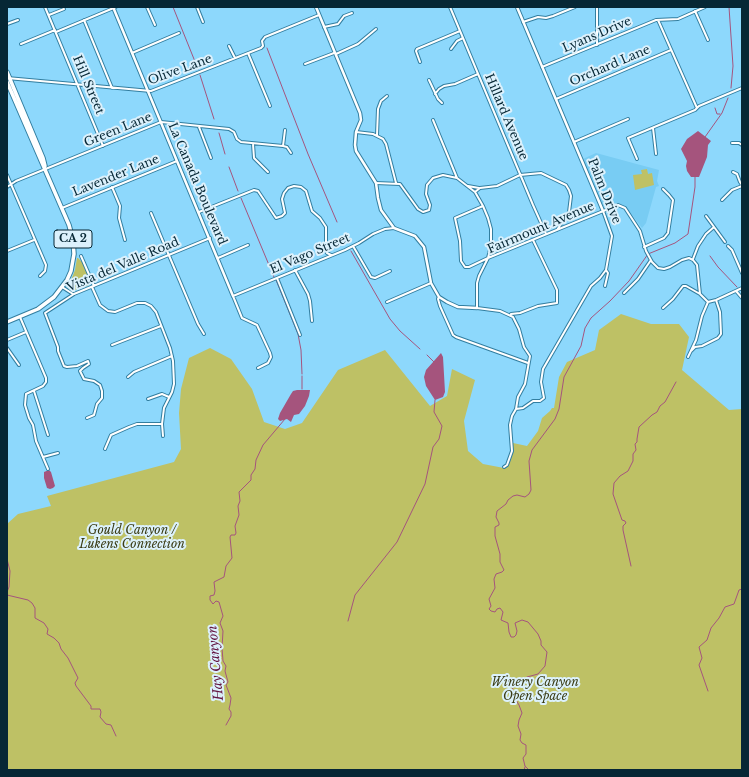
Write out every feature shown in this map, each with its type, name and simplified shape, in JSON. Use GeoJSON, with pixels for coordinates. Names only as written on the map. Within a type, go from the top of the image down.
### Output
{"type":"FeatureCollection","features":[{"type":"Feature","properties":{"kind":"main road","name":"CA 2"},"geometry":{"type":"LineString","coordinates":[[7,72],[9,93],[39,159],[46,169]]}},
{"type":"Feature","properties":{"kind":"main road","name":"CA 2"},"geometry":{"type":"LineString","coordinates":[[7,322],[46,304],[62,287],[71,271],[74,254],[73,240],[70,229],[43,158],[8,80]]}},
{"type":"Feature","properties":{"kind":"street","name":"Hill Street"},"geometry":{"type":"LineString","coordinates":[[45,7],[103,146]]}},
{"type":"Feature","properties":{"kind":"street"},"geometry":{"type":"LineString","coordinates":[[21,44],[114,7]]}},
{"type":"Feature","properties":{"kind":"street","name":"La Canada Boulevard"},"geometry":{"type":"LineString","coordinates":[[114,7],[242,318],[255,324],[260,330],[270,353],[270,360],[265,365],[258,368]]}},
{"type":"Feature","properties":{"kind":"street"},"geometry":{"type":"LineString","coordinates":[[147,7],[155,25]]}},
{"type":"Feature","properties":{"kind":"street"},"geometry":{"type":"LineString","coordinates":[[197,7],[203,22]]}},
{"type":"Feature","properties":{"kind":"street"},"geometry":{"type":"LineString","coordinates":[[316,7],[360,113],[361,120],[356,132],[356,152],[376,183],[378,198],[382,210],[394,228],[415,236],[424,247],[431,283],[440,297],[458,307],[490,309],[510,314],[520,313],[538,306],[557,303],[557,290],[533,240]]}},
{"type":"Feature","properties":{"kind":"street","name":"Hillard Avenue"},"geometry":{"type":"LineString","coordinates":[[450,7],[546,234]]}},
{"type":"Feature","properties":{"kind":"street","name":"Palm Drive"},"geometry":{"type":"LineString","coordinates":[[517,7],[603,210],[612,236],[606,270],[608,273],[605,286]]}},
{"type":"Feature","properties":{"kind":"street"},"geometry":{"type":"LineString","coordinates":[[523,22],[538,17],[546,18],[553,16],[575,7]]}},
{"type":"Feature","properties":{"kind":"street"},"geometry":{"type":"LineString","coordinates":[[597,7],[597,45]]}},
{"type":"Feature","properties":{"kind":"street","name":"Lyans Drive"},"geometry":{"type":"LineString","coordinates":[[542,67],[658,20],[678,19],[705,7]]}},
{"type":"Feature","properties":{"kind":"street"},"geometry":{"type":"LineString","coordinates":[[49,15],[64,9]]}},
{"type":"Feature","properties":{"kind":"street"},"geometry":{"type":"LineString","coordinates":[[695,11],[708,40]]}},
{"type":"Feature","properties":{"kind":"street"},"geometry":{"type":"LineString","coordinates":[[324,28],[338,24],[344,16],[352,13]]}},
{"type":"Feature","properties":{"kind":"street","name":"Olive Lane"},"geometry":{"type":"LineString","coordinates":[[8,80],[148,92],[262,47],[262,40],[265,37],[319,15]]}},
{"type":"Feature","properties":{"kind":"street"},"geometry":{"type":"LineString","coordinates":[[7,24],[18,20]]}},
{"type":"Feature","properties":{"kind":"street"},"geometry":{"type":"LineString","coordinates":[[84,20],[112,88]]}},
{"type":"Feature","properties":{"kind":"street"},"geometry":{"type":"LineString","coordinates":[[658,20],[697,108]]}},
{"type":"Feature","properties":{"kind":"street"},"geometry":{"type":"LineString","coordinates":[[305,64],[358,44],[376,29]]}},
{"type":"Feature","properties":{"kind":"street"},"geometry":{"type":"LineString","coordinates":[[420,62],[416,51],[418,49],[460,30]]}},
{"type":"Feature","properties":{"kind":"street"},"geometry":{"type":"LineString","coordinates":[[132,53],[179,33]]}},
{"type":"Feature","properties":{"kind":"street"},"geometry":{"type":"LineString","coordinates":[[451,49],[463,38]]}},
{"type":"Feature","properties":{"kind":"street"},"geometry":{"type":"LineString","coordinates":[[229,46],[235,58]]}},
{"type":"Feature","properties":{"kind":"street","name":"Orchard Lane"},"geometry":{"type":"LineString","coordinates":[[556,99],[671,50]]}},
{"type":"Feature","properties":{"kind":"street"},"geometry":{"type":"LineString","coordinates":[[248,53],[270,106]]}},
{"type":"Feature","properties":{"kind":"street"},"geometry":{"type":"LineString","coordinates":[[436,94],[439,89],[444,86],[456,84],[478,74]]}},
{"type":"Feature","properties":{"kind":"street"},"geometry":{"type":"LineString","coordinates":[[428,80],[442,102]]}},
{"type":"Feature","properties":{"kind":"street"},"geometry":{"type":"LineString","coordinates":[[637,159],[628,138],[695,110],[742,88]]}},
{"type":"Feature","properties":{"kind":"street"},"geometry":{"type":"LineString","coordinates":[[377,136],[378,108],[381,101],[387,96]]}},
{"type":"Feature","properties":{"kind":"street"},"geometry":{"type":"LineString","coordinates":[[574,142],[628,119]]}},
{"type":"Feature","properties":{"kind":"street"},"geometry":{"type":"LineString","coordinates":[[433,120],[457,178],[475,192],[483,206],[487,215],[491,229],[488,258],[470,267],[465,267],[461,261],[460,241],[455,218],[483,206]]}},
{"type":"Feature","properties":{"kind":"street","name":"Green Lane"},"geometry":{"type":"LineString","coordinates":[[7,187],[46,169],[161,122],[232,130],[240,141],[253,144],[283,146]]}},
{"type":"Feature","properties":{"kind":"street"},"geometry":{"type":"LineString","coordinates":[[199,127],[212,158]]}},
{"type":"Feature","properties":{"kind":"street"},"geometry":{"type":"LineString","coordinates":[[653,128],[656,154]]}},
{"type":"Feature","properties":{"kind":"street"},"geometry":{"type":"LineString","coordinates":[[285,130],[283,146],[287,147],[292,153]]}},
{"type":"Feature","properties":{"kind":"street"},"geometry":{"type":"LineString","coordinates":[[356,132],[377,136],[386,144],[396,183]]}},
{"type":"Feature","properties":{"kind":"street"},"geometry":{"type":"LineString","coordinates":[[732,143],[739,143],[742,145]]}},
{"type":"Feature","properties":{"kind":"street"},"geometry":{"type":"LineString","coordinates":[[253,144],[252,153],[254,158],[268,172]]}},
{"type":"Feature","properties":{"kind":"street","name":"Lavender Lane"},"geometry":{"type":"LineString","coordinates":[[62,208],[177,161]]}},
{"type":"Feature","properties":{"kind":"street"},"geometry":{"type":"LineString","coordinates":[[722,200],[732,190],[742,186],[737,174],[733,172]]}},
{"type":"Feature","properties":{"kind":"street"},"geometry":{"type":"LineString","coordinates":[[466,186],[480,188],[497,186],[520,174],[541,173],[566,185],[571,196],[569,212],[556,230]]}},
{"type":"Feature","properties":{"kind":"street"},"geometry":{"type":"LineString","coordinates":[[7,175],[46,268],[44,273],[40,276]]}},
{"type":"Feature","properties":{"kind":"street"},"geometry":{"type":"LineString","coordinates":[[376,183],[396,183],[402,185],[418,209],[423,212],[428,211],[429,208],[426,190],[431,179],[443,175],[457,178]]}},
{"type":"Feature","properties":{"kind":"street"},"geometry":{"type":"LineString","coordinates":[[199,212],[254,190],[258,191],[276,218],[285,213],[282,199],[288,188],[294,186],[301,187],[306,191],[312,211],[326,226],[326,249],[327,253],[331,256]]}},
{"type":"Feature","properties":{"kind":"street"},"geometry":{"type":"LineString","coordinates":[[112,187],[120,206],[119,218],[125,240]]}},
{"type":"Feature","properties":{"kind":"street"},"geometry":{"type":"LineString","coordinates":[[475,192],[480,188]]}},
{"type":"Feature","properties":{"kind":"street"},"geometry":{"type":"LineString","coordinates":[[644,247],[664,238],[668,233],[673,200],[663,189]]}},
{"type":"Feature","properties":{"kind":"street","name":"Fairmount Avenue"},"geometry":{"type":"LineString","coordinates":[[476,308],[477,283],[488,258],[618,205],[625,208],[641,232],[644,247],[650,258]]}},
{"type":"Feature","properties":{"kind":"street"},"geometry":{"type":"LineString","coordinates":[[151,213],[198,324],[204,334]]}},
{"type":"Feature","properties":{"kind":"street"},"geometry":{"type":"LineString","coordinates":[[706,216],[725,242]]}},
{"type":"Feature","properties":{"kind":"street"},"geometry":{"type":"LineString","coordinates":[[693,260],[698,246],[706,234],[714,227]]}},
{"type":"Feature","properties":{"kind":"street","name":"El Vago Street"},"geometry":{"type":"LineString","coordinates":[[233,296],[354,246],[373,234],[385,229],[394,228]]}},
{"type":"Feature","properties":{"kind":"street","name":"Vista del Valle Road"},"geometry":{"type":"LineString","coordinates":[[87,418],[94,415],[97,404],[102,398],[100,384],[84,379],[80,371],[89,364],[88,361],[77,366],[64,366],[46,313],[74,294],[210,238]]}},
{"type":"Feature","properties":{"kind":"street"},"geometry":{"type":"LineString","coordinates":[[7,251],[34,240]]}},
{"type":"Feature","properties":{"kind":"street"},"geometry":{"type":"LineString","coordinates":[[218,258],[248,245]]}},
{"type":"Feature","properties":{"kind":"street"},"geometry":{"type":"LineString","coordinates":[[354,246],[371,277],[374,278],[390,271]]}},
{"type":"Feature","properties":{"kind":"street"},"geometry":{"type":"LineString","coordinates":[[728,246],[732,250],[742,273]]}},
{"type":"Feature","properties":{"kind":"street"},"geometry":{"type":"LineString","coordinates":[[81,256],[100,305],[105,310],[115,312],[137,304],[145,303],[154,309],[172,356],[174,384],[164,408],[162,424],[163,436]]}},
{"type":"Feature","properties":{"kind":"street"},"geometry":{"type":"LineString","coordinates":[[624,293],[638,279],[650,258],[658,268],[664,269],[688,258],[693,260],[697,265],[700,294]]}},
{"type":"Feature","properties":{"kind":"street"},"geometry":{"type":"LineString","coordinates":[[295,270],[308,294],[312,321]]}},
{"type":"Feature","properties":{"kind":"street"},"geometry":{"type":"LineString","coordinates":[[516,408],[523,408],[544,398],[541,382],[543,369],[591,286],[606,270]]}},
{"type":"Feature","properties":{"kind":"street"},"geometry":{"type":"LineString","coordinates":[[276,278],[300,335]]}},
{"type":"Feature","properties":{"kind":"street"},"geometry":{"type":"LineString","coordinates":[[387,302],[431,283]]}},
{"type":"Feature","properties":{"kind":"street"},"geometry":{"type":"LineString","coordinates":[[663,308],[674,299],[683,286],[686,286],[700,294],[708,302]]}},
{"type":"Feature","properties":{"kind":"street"},"geometry":{"type":"LineString","coordinates":[[62,287],[74,294]]}},
{"type":"Feature","properties":{"kind":"street"},"geometry":{"type":"LineString","coordinates":[[708,302],[742,288]]}},
{"type":"Feature","properties":{"kind":"street"},"geometry":{"type":"LineString","coordinates":[[736,291],[742,298]]}},
{"type":"Feature","properties":{"kind":"street"},"geometry":{"type":"LineString","coordinates":[[440,297],[438,299],[440,306],[454,336],[529,363]]}},
{"type":"Feature","properties":{"kind":"street"},"geometry":{"type":"LineString","coordinates":[[691,351],[718,338],[721,334],[720,312],[716,300]]}},
{"type":"Feature","properties":{"kind":"street"},"geometry":{"type":"LineString","coordinates":[[688,357],[708,302]]}},
{"type":"Feature","properties":{"kind":"street"},"geometry":{"type":"LineString","coordinates":[[504,467],[507,465],[512,451],[510,425],[512,416],[516,408],[518,397],[525,384],[529,363],[529,353],[524,347],[519,329],[510,314]]}},
{"type":"Feature","properties":{"kind":"street"},"geometry":{"type":"LineString","coordinates":[[20,317],[46,378],[46,382],[43,386],[26,394],[25,405],[48,469]]}},
{"type":"Feature","properties":{"kind":"street"},"geometry":{"type":"LineString","coordinates":[[112,345],[161,326]]}},
{"type":"Feature","properties":{"kind":"street"},"geometry":{"type":"LineString","coordinates":[[7,340],[26,332]]}},
{"type":"Feature","properties":{"kind":"street"},"geometry":{"type":"LineString","coordinates":[[7,348],[19,365]]}},
{"type":"Feature","properties":{"kind":"street"},"geometry":{"type":"LineString","coordinates":[[128,377],[134,372],[172,356]]}},
{"type":"Feature","properties":{"kind":"street"},"geometry":{"type":"LineString","coordinates":[[34,391],[48,435]]}},
{"type":"Feature","properties":{"kind":"street"},"geometry":{"type":"LineString","coordinates":[[148,399],[162,394],[169,397]]}},
{"type":"Feature","properties":{"kind":"street"},"geometry":{"type":"LineString","coordinates":[[105,448],[111,435],[129,427],[137,424],[162,424]]}},
{"type":"Feature","properties":{"kind":"street"},"geometry":{"type":"LineString","coordinates":[[43,457],[58,453]]}},
{"type":"Feature","properties":{"kind":"shaded area"},"geometry":{"type":"Polygon","coordinates":[[[698,131],[711,141],[708,145],[707,157],[699,177],[691,177],[687,171],[687,161],[681,149],[687,139],[698,131]]]}},
{"type":"Feature","properties":{"kind":"shaded area"},"geometry":{"type":"Polygon","coordinates":[[[596,153],[659,170],[657,181],[659,186],[656,187],[646,223],[642,228],[623,205],[617,204],[605,207],[602,205],[583,159],[596,153]]]}},
{"type":"Feature","properties":{"kind":"shaded area"},"geometry":{"type":"Polygon","coordinates":[[[441,353],[443,357],[445,392],[443,397],[435,400],[426,386],[424,377],[426,370],[441,353]]]}},
{"type":"Feature","properties":{"kind":"shaded area"},"geometry":{"type":"Polygon","coordinates":[[[310,390],[305,406],[299,414],[294,415],[291,422],[287,419],[280,421],[278,419],[280,413],[293,391],[310,390]]]}},
{"type":"Feature","properties":{"kind":"shaded area"},"geometry":{"type":"Polygon","coordinates":[[[49,470],[55,486],[50,489],[47,488],[44,478],[44,472],[49,470]]]}},
{"type":"Feature","properties":{"kind":"green space"},"geometry":{"type":"Polygon","coordinates":[[[647,169],[648,174],[652,173],[654,185],[635,190],[633,175],[642,174],[641,170],[647,169]]]}},
{"type":"Feature","properties":{"kind":"green space"},"geometry":{"type":"Polygon","coordinates":[[[77,258],[84,264],[91,282],[89,285],[72,291],[68,288],[75,270],[77,258]]]}},
{"type":"Feature","properties":{"kind":"green space"},"geometry":{"type":"Polygon","coordinates":[[[621,314],[651,324],[679,324],[689,337],[682,370],[729,410],[742,409],[742,770],[7,770],[7,524],[18,514],[51,506],[47,496],[174,462],[181,449],[179,413],[181,389],[189,358],[210,348],[231,359],[252,389],[264,422],[285,429],[302,423],[338,370],[385,350],[430,406],[447,396],[452,369],[475,380],[464,421],[468,451],[483,464],[504,468],[512,453],[513,443],[527,446],[538,431],[542,418],[552,408],[554,408],[559,377],[567,362],[595,350],[599,330],[621,314]]]}},
{"type":"Feature","properties":{"kind":"waterway"},"geometry":{"type":"LineString","coordinates":[[173,7],[198,69]]}},
{"type":"Feature","properties":{"kind":"waterway"},"geometry":{"type":"LineString","coordinates":[[729,7],[733,66],[731,88]]}},
{"type":"Feature","properties":{"kind":"waterway"},"geometry":{"type":"LineString","coordinates":[[267,48],[308,154],[337,222]]}},
{"type":"Feature","properties":{"kind":"waterway"},"geometry":{"type":"LineString","coordinates":[[200,75],[214,119]]}},
{"type":"Feature","properties":{"kind":"waterway"},"geometry":{"type":"LineString","coordinates":[[705,137],[722,113],[728,98]]}},
{"type":"Feature","properties":{"kind":"waterway"},"geometry":{"type":"LineString","coordinates":[[715,108],[717,114],[720,114]]}},
{"type":"Feature","properties":{"kind":"waterway"},"geometry":{"type":"LineString","coordinates":[[219,133],[225,154]]}},
{"type":"Feature","properties":{"kind":"waterway"},"geometry":{"type":"LineString","coordinates":[[229,167],[238,191]]}},
{"type":"Feature","properties":{"kind":"waterway"},"geometry":{"type":"LineString","coordinates":[[525,766],[523,758],[526,754],[526,745],[520,740],[521,734],[518,726],[522,713],[512,691],[513,687],[527,677],[538,674],[545,666],[547,652],[541,645],[538,634],[528,622],[522,620],[515,623],[517,631],[516,635],[511,637],[508,623],[501,620],[503,612],[500,608],[495,612],[489,609],[491,606],[489,599],[495,588],[494,579],[496,574],[504,570],[500,562],[500,554],[495,536],[495,527],[499,525],[496,517],[497,511],[513,496],[517,495],[525,497],[531,490],[529,461],[532,450],[555,419],[559,409],[564,377],[581,346],[585,328],[591,318],[629,281],[648,254],[675,243],[688,234],[695,187],[695,177]]}},
{"type":"Feature","properties":{"kind":"waterway"},"geometry":{"type":"LineString","coordinates":[[241,198],[274,277]]}},
{"type":"Feature","properties":{"kind":"waterway"},"geometry":{"type":"LineString","coordinates":[[351,251],[390,319],[400,331],[420,349]]}},
{"type":"Feature","properties":{"kind":"waterway"},"geometry":{"type":"LineString","coordinates":[[710,256],[737,287]]}},
{"type":"Feature","properties":{"kind":"waterway"},"geometry":{"type":"LineString","coordinates":[[276,280],[298,334],[301,350],[302,374]]}},
{"type":"Feature","properties":{"kind":"waterway"},"geometry":{"type":"LineString","coordinates":[[427,355],[434,362]]}},
{"type":"Feature","properties":{"kind":"waterway"},"geometry":{"type":"LineString","coordinates":[[302,376],[302,389]]}},
{"type":"Feature","properties":{"kind":"waterway"},"geometry":{"type":"LineString","coordinates":[[631,566],[623,530],[623,526],[626,523],[622,520],[613,494],[614,483],[620,476],[628,471],[633,461],[633,454],[636,450],[635,444],[637,442],[639,427],[657,412],[660,406],[665,402],[676,382]]}},
{"type":"Feature","properties":{"kind":"waterway"},"geometry":{"type":"LineString","coordinates":[[348,621],[355,595],[397,542],[425,484],[433,447],[439,439],[442,426],[434,412],[435,400]]}},
{"type":"Feature","properties":{"kind":"waterway","name":"Hay Canyon"},"geometry":{"type":"LineString","coordinates":[[226,725],[231,716],[229,709],[231,698],[226,685],[228,682],[225,671],[226,666],[223,661],[223,631],[220,623],[223,616],[219,602],[216,601],[213,604],[210,600],[210,596],[214,595],[214,582],[224,577],[226,566],[232,558],[230,537],[236,533],[235,526],[239,515],[239,492],[251,480],[251,475],[255,469],[256,460],[263,445],[285,419]]}},
{"type":"Feature","properties":{"kind":"waterway"},"geometry":{"type":"LineString","coordinates":[[7,559],[10,571],[9,587],[7,592]]}},
{"type":"Feature","properties":{"kind":"waterway"},"geometry":{"type":"LineString","coordinates":[[708,691],[699,665],[702,658],[699,647],[707,640],[711,628],[725,607],[734,604],[739,590],[742,589]]}},
{"type":"Feature","properties":{"kind":"waterway"},"geometry":{"type":"LineString","coordinates":[[7,595],[28,600],[32,603],[35,608],[35,618],[44,623],[48,629],[47,634],[59,643],[61,649],[68,658],[78,678],[75,683],[76,686],[91,706],[91,709],[100,709],[100,717],[106,724],[111,725],[116,736]]}},
{"type":"Feature","properties":{"kind":"waterway"},"geometry":{"type":"LineString","coordinates":[[525,766],[529,770]]}},
{"type":"Feature","properties":{"kind":"park label","name":"Gould Canyon / Lukens Connection"},"geometry":{"type":"Point","coordinates":[132,538]}},
{"type":"Feature","properties":{"kind":"park label","name":"Winery Canyon Open Space"},"geometry":{"type":"Point","coordinates":[535,690]}}]}
